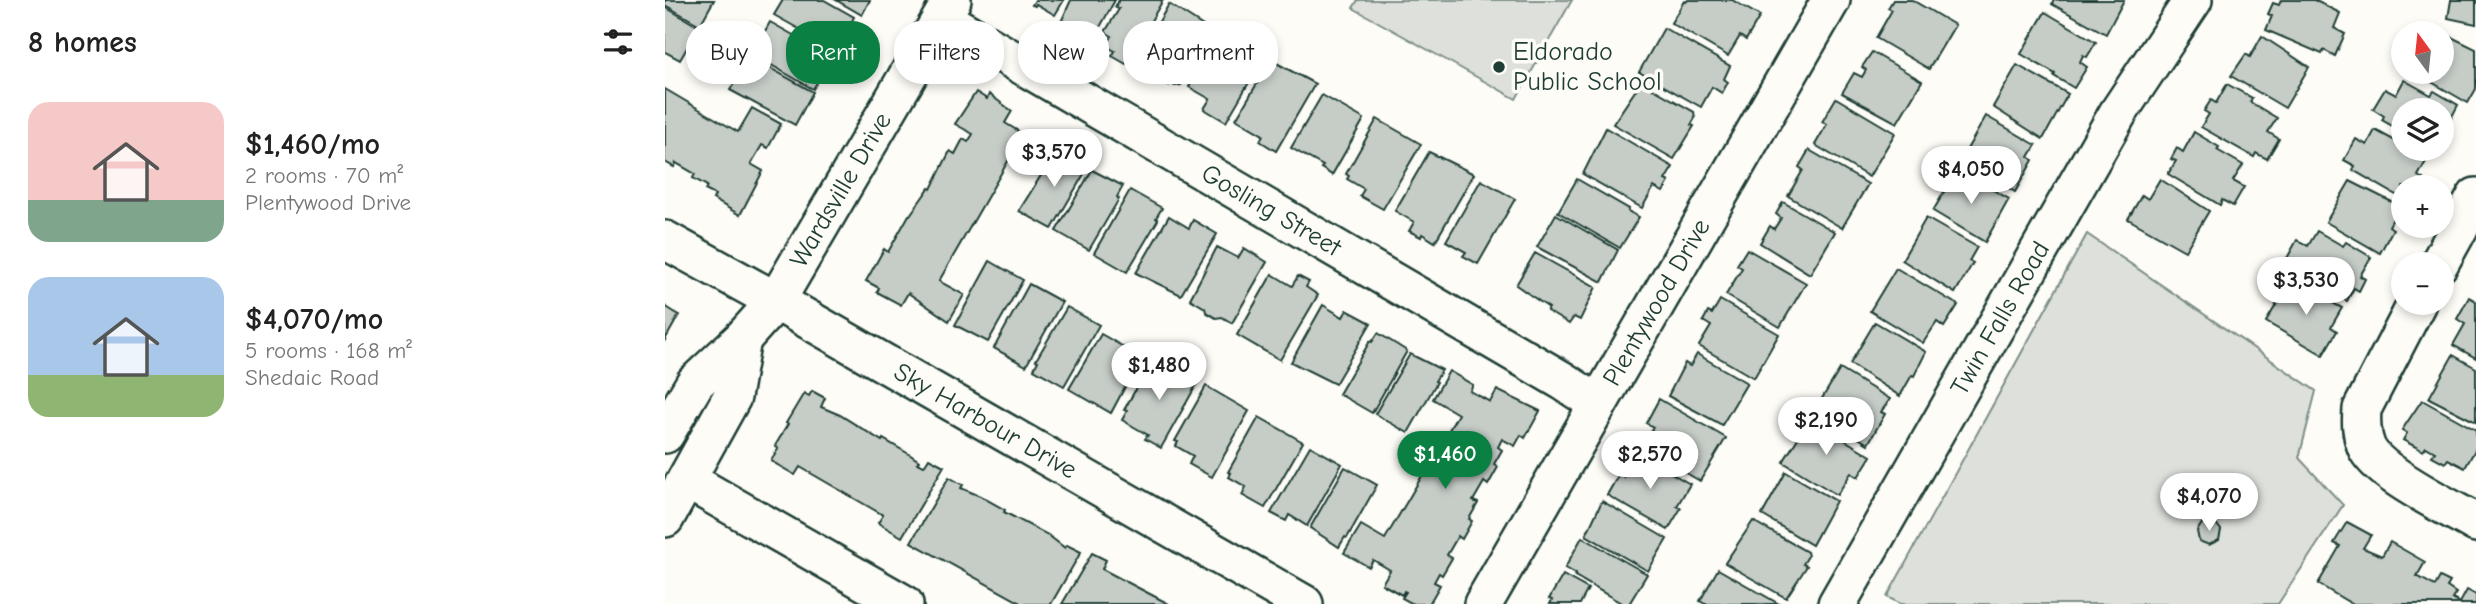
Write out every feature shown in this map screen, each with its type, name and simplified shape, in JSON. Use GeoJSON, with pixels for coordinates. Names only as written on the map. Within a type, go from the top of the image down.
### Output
{"type":"FeatureCollection","features":[{"type":"Feature","properties":{"kind":"street","name":"Plentywood Drive"},"geometry":{"type":"LineString","coordinates":[[1483,604],[1831,0]]}},
{"type":"Feature","properties":{"kind":"street","name":"Twin Falls Road"},"geometry":{"type":"LineString","coordinates":[[1837,604],[2118,113],[2193,0]]}},
{"type":"Feature","properties":{"kind":"street","name":"Gosling Street"},"geometry":{"type":"LineString","coordinates":[[947,9],[1598,404]]}},
{"type":"Feature","properties":{"kind":"street","name":"Wardsville Drive"},"geometry":{"type":"LineString","coordinates":[[665,434],[695,383],[742,339],[776,301],[947,9]]}},
{"type":"Feature","properties":{"kind":"street"},"geometry":{"type":"LineString","coordinates":[[2446,252],[2476,197]]}},
{"type":"Feature","properties":{"kind":"street","name":"Sky Harbour Drive"},"geometry":{"type":"LineString","coordinates":[[665,240],[1304,604]]}},
{"type":"Feature","properties":{"kind":"street"},"geometry":{"type":"LineString","coordinates":[[2411,315],[2362,408],[2360,425],[2366,448],[2377,462],[2394,475],[2476,523]]}},
{"type":"Feature","properties":{"kind":"street"},"geometry":{"type":"LineString","coordinates":[[665,518],[733,397],[742,339]]}},
{"type":"Feature","properties":{"kind":"street"},"geometry":{"type":"LineString","coordinates":[[687,480],[904,604]]}},
{"type":"Feature","properties":{"kind":"shaded area"},"geometry":{"type":"Polygon","coordinates":[[[1358,0],[1572,0],[1516,99],[1353,8],[1358,0]]]}},
{"type":"Feature","properties":{"kind":"shaded area"},"geometry":{"type":"Polygon","coordinates":[[[2087,234],[2316,391],[2299,458],[2343,505],[2278,604],[1901,604],[1887,597],[2087,234]]]}},
{"type":"Feature","properties":{"kind":"building"},"geometry":{"type":"Polygon","coordinates":[[[665,0],[714,0],[702,21],[693,21],[665,5],[665,0]]]}},
{"type":"Feature","properties":{"kind":"building"},"geometry":{"type":"Polygon","coordinates":[[[783,0],[824,0],[854,17],[852,21],[786,22],[774,15],[783,0]]]}},
{"type":"Feature","properties":{"kind":"building"},"geometry":{"type":"Polygon","coordinates":[[[836,0],[870,0],[862,15],[836,0]]]}},
{"type":"Feature","properties":{"kind":"building"},"geometry":{"type":"Polygon","coordinates":[[[1035,0],[1064,0],[1055,15],[1036,4],[1032,5],[1035,0]]]}},
{"type":"Feature","properties":{"kind":"building"},"geometry":{"type":"Polygon","coordinates":[[[1071,0],[1115,0],[1103,21],[1061,21],[1071,0]]]}},
{"type":"Feature","properties":{"kind":"building"},"geometry":{"type":"Polygon","coordinates":[[[1119,0],[1163,0],[1151,21],[1123,21],[1123,62],[1112,56],[1115,51],[1109,48],[1112,36],[1109,34],[1109,25],[1119,9],[1115,7],[1119,0]]]}},
{"type":"Feature","properties":{"kind":"building"},"geometry":{"type":"Polygon","coordinates":[[[1732,0],[1760,16],[1746,40],[1740,36],[1728,56],[1671,23],[1684,1],[1732,0]]]}},
{"type":"Feature","properties":{"kind":"building"},"geometry":{"type":"Polygon","coordinates":[[[1893,0],[1912,0],[1955,25],[1929,69],[1876,38],[1892,10],[1888,8],[1893,0]]]}},
{"type":"Feature","properties":{"kind":"building"},"geometry":{"type":"Polygon","coordinates":[[[2054,0],[2124,0],[2106,34],[2052,4],[2054,0]]]}},
{"type":"Feature","properties":{"kind":"building"},"geometry":{"type":"Polygon","coordinates":[[[2281,0],[2314,0],[2340,13],[2334,28],[2345,34],[2335,56],[2324,50],[2322,54],[2266,30],[2272,16],[2268,14],[2273,3],[2279,5],[2281,0]]]}},
{"type":"Feature","properties":{"kind":"building"},"geometry":{"type":"Polygon","coordinates":[[[2451,0],[2476,0],[2476,24],[2448,18],[2451,0]]]}},
{"type":"Feature","properties":{"kind":"building"},"geometry":{"type":"Polygon","coordinates":[[[1169,4],[1195,21],[1159,21],[1169,4]]]}},
{"type":"Feature","properties":{"kind":"building"},"geometry":{"type":"Polygon","coordinates":[[[665,7],[689,21],[686,21],[686,50],[680,60],[665,52],[665,7]]]}},
{"type":"Feature","properties":{"kind":"building"},"geometry":{"type":"Polygon","coordinates":[[[2045,12],[2096,42],[2087,57],[2083,55],[2080,62],[2087,67],[2074,88],[2021,54],[2045,12]]]}},
{"type":"Feature","properties":{"kind":"building"},"geometry":{"type":"Polygon","coordinates":[[[772,23],[786,31],[786,74],[772,65],[772,23]]]}},
{"type":"Feature","properties":{"kind":"building"},"geometry":{"type":"Polygon","coordinates":[[[1664,28],[1730,66],[1724,79],[1728,82],[1722,93],[1712,87],[1701,107],[1639,72],[1664,28]]]}},
{"type":"Feature","properties":{"kind":"building"},"geometry":{"type":"Polygon","coordinates":[[[2262,36],[2309,67],[2285,108],[2231,76],[2246,54],[2250,57],[2262,36]]]}},
{"type":"Feature","properties":{"kind":"building"},"geometry":{"type":"Polygon","coordinates":[[[2454,38],[2476,49],[2476,89],[2468,103],[2435,84],[2454,84],[2454,38]]]}},
{"type":"Feature","properties":{"kind":"building"},"geometry":{"type":"Polygon","coordinates":[[[1872,52],[1922,81],[1897,123],[1842,93],[1854,73],[1862,77],[1866,70],[1862,67],[1872,52]]]}},
{"type":"Feature","properties":{"kind":"building"},"geometry":{"type":"Polygon","coordinates":[[[1278,64],[1315,84],[1276,151],[1260,141],[1263,135],[1236,119],[1257,84],[1278,84],[1278,64]]]}},
{"type":"Feature","properties":{"kind":"building"},"geometry":{"type":"Polygon","coordinates":[[[2017,65],[2068,94],[2043,139],[1993,107],[2017,65]]]}},
{"type":"Feature","properties":{"kind":"building"},"geometry":{"type":"Polygon","coordinates":[[[772,69],[786,77],[786,84],[799,84],[813,92],[795,125],[730,90],[734,84],[772,84],[772,69]]]}},
{"type":"Feature","properties":{"kind":"building"},"geometry":{"type":"Polygon","coordinates":[[[1641,82],[1694,112],[1695,118],[1691,125],[1694,126],[1674,159],[1613,124],[1641,82]]]}},
{"type":"Feature","properties":{"kind":"building"},"geometry":{"type":"Polygon","coordinates":[[[1191,84],[1248,84],[1226,122],[1204,109],[1210,99],[1189,87],[1191,84]]]}},
{"type":"Feature","properties":{"kind":"building"},"geometry":{"type":"Polygon","coordinates":[[[2227,84],[2252,98],[2250,102],[2277,118],[2268,132],[2279,139],[2267,159],[2256,153],[2254,157],[2201,127],[2209,114],[2204,111],[2211,100],[2216,103],[2227,84]]]}},
{"type":"Feature","properties":{"kind":"building"},"geometry":{"type":"Polygon","coordinates":[[[2402,84],[2411,84],[2431,95],[2434,91],[2446,98],[2391,98],[2391,125],[2382,120],[2384,116],[2373,109],[2385,89],[2396,95],[2402,84]]]}},
{"type":"Feature","properties":{"kind":"building"},"geometry":{"type":"Polygon","coordinates":[[[665,89],[738,132],[752,108],[781,124],[768,148],[762,145],[751,164],[763,171],[740,215],[713,199],[715,195],[705,190],[707,186],[693,178],[695,174],[676,163],[674,167],[665,162],[665,89]]]}},
{"type":"Feature","properties":{"kind":"building"},"geometry":{"type":"Polygon","coordinates":[[[976,92],[987,99],[989,94],[1012,111],[1005,123],[1025,135],[1027,131],[1050,145],[1036,170],[1011,156],[947,267],[939,281],[964,295],[949,321],[908,293],[901,305],[877,292],[879,288],[866,281],[884,249],[888,252],[909,215],[929,188],[931,189],[950,151],[955,154],[963,139],[968,142],[973,134],[955,124],[976,92]]]}},
{"type":"Feature","properties":{"kind":"building"},"geometry":{"type":"Polygon","coordinates":[[[1322,95],[1364,119],[1332,175],[1321,168],[1323,166],[1291,148],[1322,95]]]}},
{"type":"Feature","properties":{"kind":"building"},"geometry":{"type":"Polygon","coordinates":[[[1836,98],[1895,133],[1869,177],[1815,145],[1827,124],[1822,122],[1836,98]]]}},
{"type":"Feature","properties":{"kind":"building"},"geometry":{"type":"Polygon","coordinates":[[[1986,116],[2036,145],[2029,157],[2033,160],[2015,192],[1962,158],[1986,116]]]}},
{"type":"Feature","properties":{"kind":"building"},"geometry":{"type":"Polygon","coordinates":[[[1377,119],[1421,144],[1383,209],[1360,196],[1364,189],[1347,179],[1349,176],[1346,174],[1377,119]]]}},
{"type":"Feature","properties":{"kind":"building"},"geometry":{"type":"Polygon","coordinates":[[[1606,128],[1673,167],[1665,180],[1669,182],[1663,192],[1654,187],[1642,208],[1583,174],[1606,128]]]}},
{"type":"Feature","properties":{"kind":"building"},"geometry":{"type":"Polygon","coordinates":[[[2375,130],[2391,139],[2391,161],[2426,161],[2419,175],[2391,175],[2391,192],[2353,170],[2355,166],[2344,160],[2356,139],[2367,145],[2375,130]]]}},
{"type":"Feature","properties":{"kind":"building"},"geometry":{"type":"Polygon","coordinates":[[[2194,132],[2243,165],[2233,181],[2244,187],[2233,206],[2222,200],[2220,205],[2168,174],[2176,161],[2171,159],[2177,148],[2183,152],[2194,132]]]}},
{"type":"Feature","properties":{"kind":"building"},"geometry":{"type":"Polygon","coordinates":[[[1058,148],[1088,167],[1052,229],[1019,211],[1058,148]]]}},
{"type":"Feature","properties":{"kind":"building"},"geometry":{"type":"Polygon","coordinates":[[[1809,150],[1868,184],[1842,228],[1788,196],[1803,170],[1799,167],[1809,150]]]}},
{"type":"Feature","properties":{"kind":"building"},"geometry":{"type":"Polygon","coordinates":[[[1429,152],[1474,174],[1435,242],[1422,234],[1421,237],[1409,231],[1414,222],[1395,211],[1429,152]]]}},
{"type":"Feature","properties":{"kind":"building"},"geometry":{"type":"Polygon","coordinates":[[[1092,170],[1123,186],[1117,197],[1119,199],[1089,250],[1056,231],[1092,170]]]}},
{"type":"Feature","properties":{"kind":"building"},"geometry":{"type":"Polygon","coordinates":[[[1957,170],[2009,199],[1985,242],[1933,211],[1957,170]]]}},
{"type":"Feature","properties":{"kind":"building"},"geometry":{"type":"Polygon","coordinates":[[[1577,179],[1639,217],[1620,248],[1558,212],[1577,179]]]}},
{"type":"Feature","properties":{"kind":"building"},"geometry":{"type":"Polygon","coordinates":[[[2160,179],[2209,211],[2185,251],[2128,219],[2142,195],[2148,199],[2160,179]]]}},
{"type":"Feature","properties":{"kind":"building"},"geometry":{"type":"Polygon","coordinates":[[[1481,180],[1515,199],[1478,264],[1463,256],[1466,252],[1446,241],[1481,180]]]}},
{"type":"Feature","properties":{"kind":"building"},"geometry":{"type":"Polygon","coordinates":[[[2350,181],[2391,202],[2391,233],[2380,253],[2326,222],[2350,181]]]}},
{"type":"Feature","properties":{"kind":"building"},"geometry":{"type":"Polygon","coordinates":[[[1130,190],[1162,208],[1156,218],[1158,220],[1127,272],[1094,253],[1130,190]]]}},
{"type":"Feature","properties":{"kind":"building"},"geometry":{"type":"Polygon","coordinates":[[[1783,202],[1835,232],[1810,274],[1760,243],[1770,226],[1774,229],[1781,218],[1776,214],[1783,202]]]}},
{"type":"Feature","properties":{"kind":"building"},"geometry":{"type":"Polygon","coordinates":[[[1556,214],[1618,250],[1602,282],[1537,247],[1556,214]]]}},
{"type":"Feature","properties":{"kind":"building"},"geometry":{"type":"Polygon","coordinates":[[[1169,216],[1189,228],[1193,220],[1217,234],[1181,295],[1136,273],[1169,216]]]}},
{"type":"Feature","properties":{"kind":"building"},"geometry":{"type":"Polygon","coordinates":[[[1926,218],[1977,247],[1969,261],[1973,263],[1955,293],[1902,260],[1926,218]]]}},
{"type":"Feature","properties":{"kind":"building"},"geometry":{"type":"Polygon","coordinates":[[[2317,231],[2343,246],[2346,242],[2371,257],[2360,276],[2365,279],[2359,291],[2354,288],[2347,301],[2285,262],[2297,240],[2308,246],[2317,231]]]}},
{"type":"Feature","properties":{"kind":"building"},"geometry":{"type":"Polygon","coordinates":[[[1217,247],[1238,258],[1244,248],[1267,262],[1232,323],[1222,317],[1216,318],[1190,299],[1217,247]]]}},
{"type":"Feature","properties":{"kind":"building"},"geometry":{"type":"Polygon","coordinates":[[[1747,249],[1806,283],[1780,327],[1726,295],[1742,268],[1737,265],[1747,249]]]}},
{"type":"Feature","properties":{"kind":"building"},"geometry":{"type":"Polygon","coordinates":[[[1535,253],[1596,287],[1580,320],[1574,317],[1569,324],[1547,311],[1549,308],[1516,285],[1535,253]]]}},
{"type":"Feature","properties":{"kind":"building"},"geometry":{"type":"Polygon","coordinates":[[[990,261],[1023,280],[988,342],[955,325],[990,261]]]}},
{"type":"Feature","properties":{"kind":"building"},"geometry":{"type":"Polygon","coordinates":[[[1896,268],[1958,305],[1944,327],[1937,322],[1923,343],[1870,311],[1896,268]]]}},
{"type":"Feature","properties":{"kind":"building"},"geometry":{"type":"Polygon","coordinates":[[[1272,274],[1292,286],[1298,276],[1309,282],[1306,287],[1318,295],[1280,360],[1237,335],[1272,274]]]}},
{"type":"Feature","properties":{"kind":"building"},"geometry":{"type":"Polygon","coordinates":[[[2291,280],[2342,308],[2331,327],[2337,331],[2323,355],[2266,322],[2291,280]]]}},
{"type":"Feature","properties":{"kind":"building"},"geometry":{"type":"Polygon","coordinates":[[[1029,284],[1062,302],[1026,366],[994,348],[1029,284]]]}},
{"type":"Feature","properties":{"kind":"building"},"geometry":{"type":"Polygon","coordinates":[[[2469,297],[2476,301],[2476,358],[2453,345],[2465,324],[2457,319],[2469,297]]]}},
{"type":"Feature","properties":{"kind":"building"},"geometry":{"type":"Polygon","coordinates":[[[1720,300],[1779,334],[1754,378],[1699,346],[1711,326],[1703,321],[1708,312],[1712,314],[1720,300]]]}},
{"type":"Feature","properties":{"kind":"building"},"geometry":{"type":"Polygon","coordinates":[[[1323,305],[1343,317],[1347,310],[1371,323],[1335,384],[1291,362],[1323,305]]]}},
{"type":"Feature","properties":{"kind":"building"},"geometry":{"type":"Polygon","coordinates":[[[665,306],[679,315],[665,340],[665,306]]]}},
{"type":"Feature","properties":{"kind":"building"},"geometry":{"type":"Polygon","coordinates":[[[1067,307],[1099,325],[1064,386],[1034,369],[1038,361],[1036,360],[1067,307]]]}},
{"type":"Feature","properties":{"kind":"building"},"geometry":{"type":"Polygon","coordinates":[[[1875,322],[1926,352],[1900,396],[1850,364],[1875,322]]]}},
{"type":"Feature","properties":{"kind":"building"},"geometry":{"type":"Polygon","coordinates":[[[1378,333],[1407,351],[1372,413],[1339,394],[1370,341],[1372,342],[1378,333]]]}},
{"type":"Feature","properties":{"kind":"building"},"geometry":{"type":"Polygon","coordinates":[[[1101,334],[1141,357],[1111,413],[1069,389],[1101,334]]]}},
{"type":"Feature","properties":{"kind":"building"},"geometry":{"type":"Polygon","coordinates":[[[1410,354],[1442,370],[1408,433],[1375,414],[1410,354]]]}},
{"type":"Feature","properties":{"kind":"building"},"geometry":{"type":"Polygon","coordinates":[[[1697,354],[1747,383],[1722,425],[1668,396],[1685,363],[1690,366],[1697,354]]]}},
{"type":"Feature","properties":{"kind":"building"},"geometry":{"type":"Polygon","coordinates":[[[2453,355],[2476,368],[2476,422],[2429,398],[2453,355]]]}},
{"type":"Feature","properties":{"kind":"building"},"geometry":{"type":"Polygon","coordinates":[[[1153,359],[1198,382],[1161,448],[1145,439],[1148,435],[1122,420],[1127,411],[1124,410],[1153,359]]]}},
{"type":"Feature","properties":{"kind":"building"},"geometry":{"type":"Polygon","coordinates":[[[1840,369],[1890,399],[1881,412],[1885,414],[1868,444],[1815,410],[1840,369]]]}},
{"type":"Feature","properties":{"kind":"building"},"geometry":{"type":"Polygon","coordinates":[[[1449,371],[1473,385],[1470,391],[1490,402],[1497,390],[1540,411],[1525,438],[1521,435],[1515,446],[1502,439],[1498,447],[1502,450],[1494,464],[1498,467],[1488,485],[1484,482],[1473,501],[1478,503],[1469,519],[1472,521],[1462,539],[1458,536],[1447,555],[1452,558],[1442,575],[1439,573],[1434,582],[1440,585],[1429,604],[1413,604],[1402,598],[1406,592],[1402,595],[1382,584],[1390,570],[1373,560],[1369,567],[1344,553],[1361,525],[1385,539],[1453,423],[1458,414],[1433,399],[1449,371]]]}},
{"type":"Feature","properties":{"kind":"building"},"geometry":{"type":"Polygon","coordinates":[[[1206,386],[1249,411],[1212,477],[1189,464],[1193,456],[1176,446],[1178,442],[1175,441],[1206,386]]]}},
{"type":"Feature","properties":{"kind":"building"},"geometry":{"type":"Polygon","coordinates":[[[812,391],[825,398],[821,407],[909,454],[919,461],[917,463],[924,466],[929,458],[944,466],[902,537],[878,523],[883,515],[800,467],[795,475],[771,461],[778,448],[775,446],[788,424],[786,423],[804,393],[809,396],[812,391]]]}},
{"type":"Feature","properties":{"kind":"building"},"geometry":{"type":"Polygon","coordinates":[[[1659,399],[1726,438],[1700,481],[1645,449],[1647,445],[1644,444],[1653,427],[1646,423],[1659,399]]]}},
{"type":"Feature","properties":{"kind":"building"},"geometry":{"type":"Polygon","coordinates":[[[2422,400],[2476,430],[2476,448],[2465,468],[2448,459],[2445,463],[2432,456],[2435,452],[2426,447],[2423,451],[2403,440],[2407,433],[2402,430],[2422,400]]]}},
{"type":"Feature","properties":{"kind":"building"},"geometry":{"type":"Polygon","coordinates":[[[1259,417],[1303,442],[1265,508],[1242,495],[1246,487],[1229,477],[1231,473],[1228,472],[1259,417]]]}},
{"type":"Feature","properties":{"kind":"building"},"geometry":{"type":"Polygon","coordinates":[[[1810,419],[1871,456],[1858,477],[1851,473],[1837,495],[1783,462],[1810,419]]]}},
{"type":"Feature","properties":{"kind":"building"},"geometry":{"type":"Polygon","coordinates":[[[1310,446],[1342,464],[1307,526],[1289,515],[1286,521],[1271,513],[1310,446]]]}},
{"type":"Feature","properties":{"kind":"building"},"geometry":{"type":"Polygon","coordinates":[[[1637,453],[1690,484],[1677,506],[1681,508],[1668,530],[1607,495],[1619,474],[1624,477],[1628,469],[1625,464],[1631,455],[1637,453]]]}},
{"type":"Feature","properties":{"kind":"building"},"geometry":{"type":"Polygon","coordinates":[[[1345,467],[1377,485],[1347,538],[1345,537],[1339,547],[1310,528],[1345,467]]]}},
{"type":"Feature","properties":{"kind":"building"},"geometry":{"type":"Polygon","coordinates":[[[1786,472],[1836,501],[1812,545],[1762,515],[1786,472]]]}},
{"type":"Feature","properties":{"kind":"building"},"geometry":{"type":"Polygon","coordinates":[[[949,477],[963,485],[961,488],[1005,510],[1004,512],[1048,535],[1065,548],[1067,545],[1081,552],[1051,604],[1018,604],[1019,602],[911,542],[949,477]]]}},
{"type":"Feature","properties":{"kind":"building"},"geometry":{"type":"Polygon","coordinates":[[[1602,501],[1667,539],[1648,571],[1586,535],[1602,501]]]}},
{"type":"Feature","properties":{"kind":"building"},"geometry":{"type":"Polygon","coordinates":[[[1753,521],[1807,552],[1808,556],[1803,564],[1807,566],[1786,598],[1725,563],[1753,521]]]}},
{"type":"Feature","properties":{"kind":"building"},"geometry":{"type":"Polygon","coordinates":[[[2214,521],[2221,530],[2219,540],[2209,545],[2199,541],[2197,531],[2203,522],[2214,521]]]}},
{"type":"Feature","properties":{"kind":"building"},"geometry":{"type":"Polygon","coordinates":[[[2347,522],[2371,535],[2363,548],[2382,556],[2390,542],[2425,562],[2417,576],[2435,586],[2440,577],[2450,582],[2447,587],[2456,593],[2452,599],[2460,603],[2467,590],[2476,595],[2476,604],[2352,604],[2318,584],[2340,546],[2334,543],[2347,522]]]}},
{"type":"Feature","properties":{"kind":"building"},"geometry":{"type":"Polygon","coordinates":[[[1582,537],[1647,574],[1629,604],[1623,604],[1565,568],[1582,537]]]}},
{"type":"Feature","properties":{"kind":"building"},"geometry":{"type":"Polygon","coordinates":[[[1092,553],[1106,560],[1102,569],[1169,604],[1062,604],[1092,553]]]}},
{"type":"Feature","properties":{"kind":"building"},"geometry":{"type":"Polygon","coordinates":[[[1718,569],[1779,604],[1705,604],[1700,601],[1718,569]]]}},
{"type":"Feature","properties":{"kind":"building"},"geometry":{"type":"Polygon","coordinates":[[[1563,575],[1588,589],[1580,604],[1550,604],[1552,600],[1549,599],[1563,575]]]}},
{"type":"Feature","properties":{"kind":"place","name":"Eldorado Public School"},"geometry":{"type":"Point","coordinates":[1499,67]}}]}
